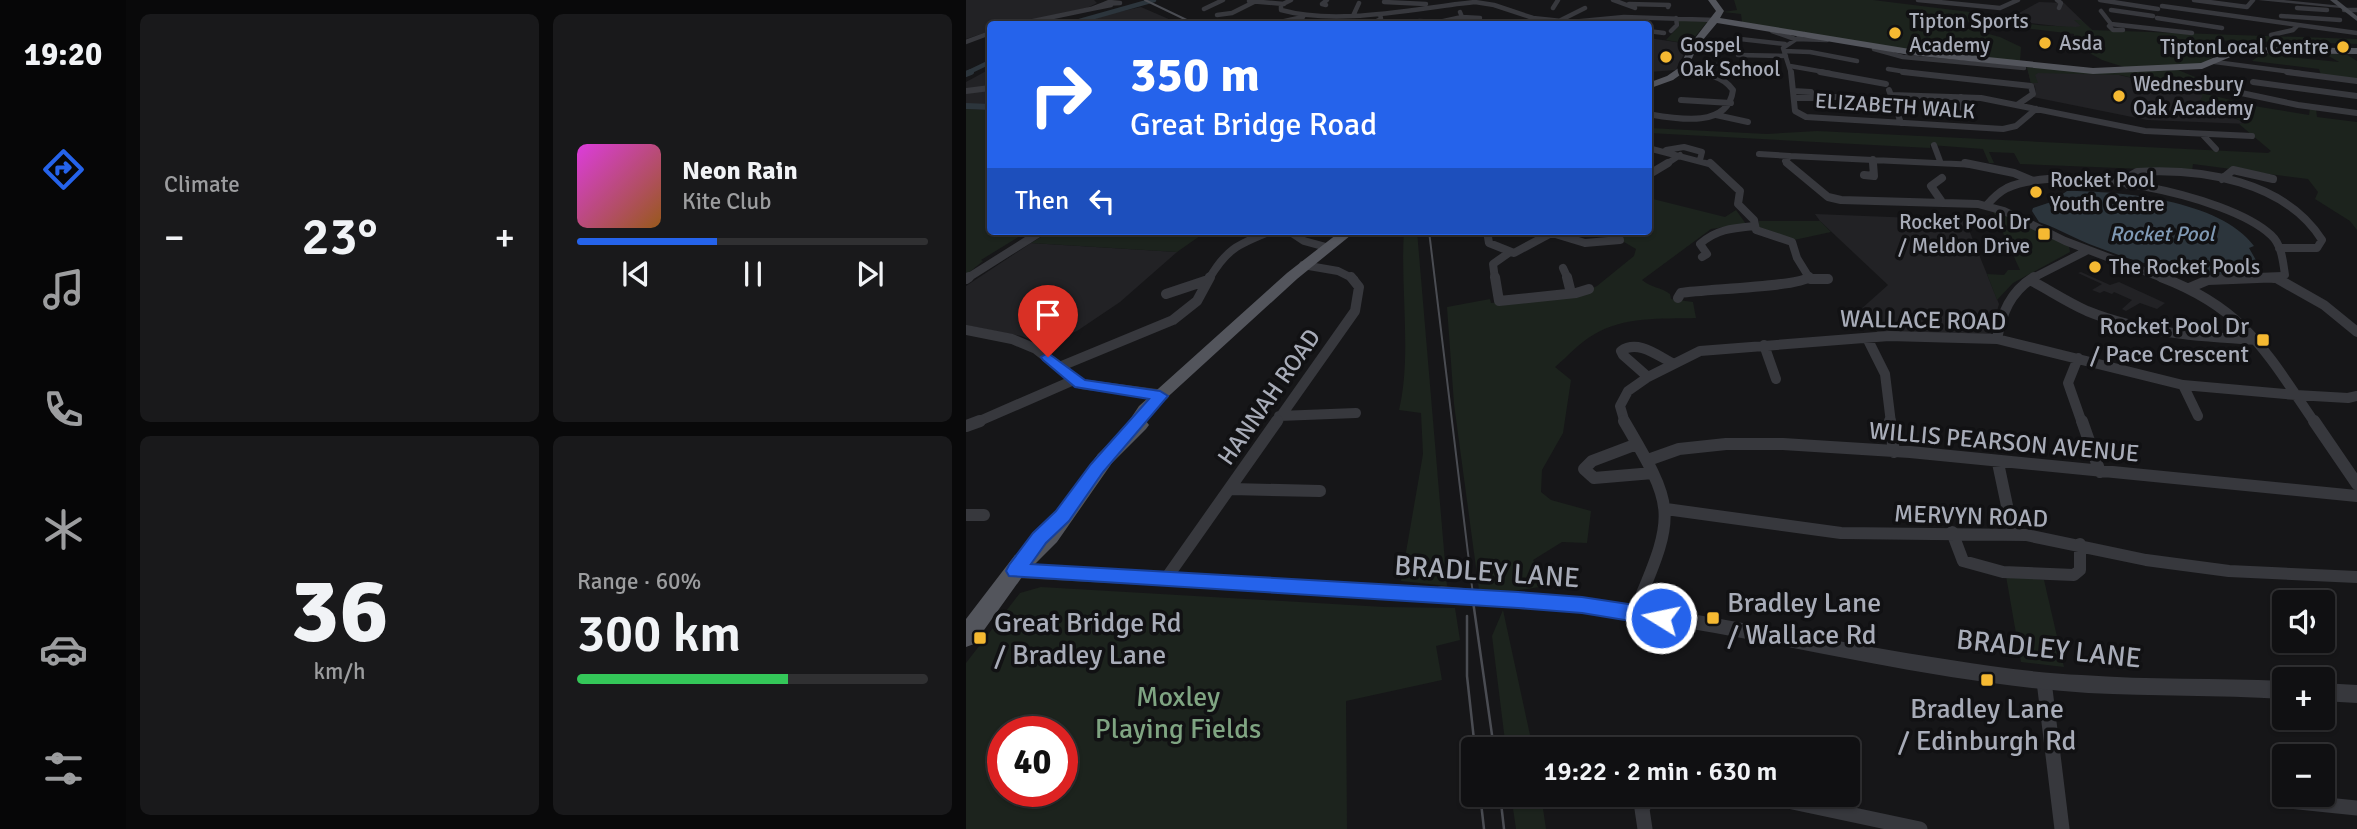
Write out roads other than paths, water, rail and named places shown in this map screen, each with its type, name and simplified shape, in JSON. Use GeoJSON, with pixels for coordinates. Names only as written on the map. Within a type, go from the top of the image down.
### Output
{"type":"FeatureCollection","features":[{"type":"Feature","properties":{"kind":"main road"},"geometry":{"type":"LineString","coordinates":[[1652,84],[1683,69],[1695,42],[1716,20],[1720,11],[1712,0]]}},
{"type":"Feature","properties":{"kind":"main road"},"geometry":{"type":"LineString","coordinates":[[2336,6],[2357,19]]}},
{"type":"Feature","properties":{"kind":"main road"},"geometry":{"type":"LineString","coordinates":[[1716,20],[1907,55],[2093,71],[2135,71],[2213,64],[2230,52],[2239,50],[2357,51]]}},
{"type":"Feature","properties":{"kind":"main road"},"geometry":{"type":"LineString","coordinates":[[966,637],[1016,571],[1036,554],[1054,532],[1062,516],[1097,468],[1131,431],[1202,359],[1303,265],[1344,235]]}},
{"type":"Feature","properties":{"kind":"main road"},"geometry":{"type":"LineString","coordinates":[[1161,400],[1183,383],[1202,359]]}},
{"type":"Feature","properties":{"kind":"street"},"geometry":{"type":"LineString","coordinates":[[1201,8],[1223,0]]}},
{"type":"Feature","properties":{"kind":"street"},"geometry":{"type":"LineString","coordinates":[[1246,0],[1284,4],[1291,0]]}},
{"type":"Feature","properties":{"kind":"street"},"geometry":{"type":"LineString","coordinates":[[1486,4],[1498,0]]}},
{"type":"Feature","properties":{"kind":"street"},"geometry":{"type":"LineString","coordinates":[[1553,8],[1558,0]]}},
{"type":"Feature","properties":{"kind":"street"},"geometry":{"type":"LineString","coordinates":[[1613,0],[1629,4],[1669,5],[1668,7]]}},
{"type":"Feature","properties":{"kind":"street"},"geometry":{"type":"LineString","coordinates":[[1918,0],[2003,8],[2017,0]]}},
{"type":"Feature","properties":{"kind":"street"},"geometry":{"type":"LineString","coordinates":[[2011,0],[2017,0]]}},
{"type":"Feature","properties":{"kind":"street"},"geometry":{"type":"LineString","coordinates":[[2057,0],[2061,3],[2059,8]]}},
{"type":"Feature","properties":{"kind":"street"},"geometry":{"type":"LineString","coordinates":[[2095,5],[2102,0],[2222,28]]}},
{"type":"Feature","properties":{"kind":"street"},"geometry":{"type":"LineString","coordinates":[[2143,29],[2171,0]]}},
{"type":"Feature","properties":{"kind":"street"},"geometry":{"type":"LineString","coordinates":[[2188,6],[2195,0],[2250,6],[2253,0]]}},
{"type":"Feature","properties":{"kind":"street"},"geometry":{"type":"LineString","coordinates":[[2261,0],[2306,2],[2357,10]]}},
{"type":"Feature","properties":{"kind":"street"},"geometry":{"type":"LineString","coordinates":[[1033,21],[1091,9],[1109,2]]}},
{"type":"Feature","properties":{"kind":"street"},"geometry":{"type":"LineString","coordinates":[[1221,15],[1254,2]]}},
{"type":"Feature","properties":{"kind":"street"},"geometry":{"type":"LineString","coordinates":[[1384,2],[1421,3],[1433,7]]}},
{"type":"Feature","properties":{"kind":"street"},"geometry":{"type":"LineString","coordinates":[[1353,16],[1359,3]]}},
{"type":"Feature","properties":{"kind":"street"},"geometry":{"type":"LineString","coordinates":[[2291,3],[2309,18]]}},
{"type":"Feature","properties":{"kind":"street"},"geometry":{"type":"LineString","coordinates":[[1284,4],[1281,10],[1305,15],[1353,16],[1456,4],[1486,4],[1526,17],[1559,21],[1635,18],[1716,20]]}},
{"type":"Feature","properties":{"kind":"street"},"geometry":{"type":"LineString","coordinates":[[1456,4],[1462,17]]}},
{"type":"Feature","properties":{"kind":"street"},"geometry":{"type":"LineString","coordinates":[[1629,4],[1636,9],[1635,18]]}},
{"type":"Feature","properties":{"kind":"street"},"geometry":{"type":"LineString","coordinates":[[2226,12],[2231,6]]}},
{"type":"Feature","properties":{"kind":"street"},"geometry":{"type":"LineString","coordinates":[[2297,8],[2336,6]]}},
{"type":"Feature","properties":{"kind":"street"},"geometry":{"type":"LineString","coordinates":[[1559,21],[1585,8]]}},
{"type":"Feature","properties":{"kind":"street"},"geometry":{"type":"LineString","coordinates":[[2111,10],[2248,19],[2357,33]]}},
{"type":"Feature","properties":{"kind":"street"},"geometry":{"type":"LineString","coordinates":[[2101,11],[2111,24],[2109,26],[2112,30],[2123,30]]}},
{"type":"Feature","properties":{"kind":"street"},"geometry":{"type":"LineString","coordinates":[[2157,12],[2178,15]]}},
{"type":"Feature","properties":{"kind":"street"},"geometry":{"type":"LineString","coordinates":[[2303,13],[2333,15]]}},
{"type":"Feature","properties":{"kind":"street"},"geometry":{"type":"LineString","coordinates":[[1377,21],[1381,19],[1380,14]]}},
{"type":"Feature","properties":{"kind":"street"},"geometry":{"type":"LineString","coordinates":[[1282,21],[1305,15]]}},
{"type":"Feature","properties":{"kind":"street"},"geometry":{"type":"LineString","coordinates":[[2191,22],[2205,16]]}},
{"type":"Feature","properties":{"kind":"street"},"geometry":{"type":"LineString","coordinates":[[2281,16],[2340,20]]}},
{"type":"Feature","properties":{"kind":"street"},"geometry":{"type":"LineString","coordinates":[[1444,21],[1462,17],[1480,18]]}},
{"type":"Feature","properties":{"kind":"street"},"geometry":{"type":"LineString","coordinates":[[1671,31],[1677,25],[1676,18]]}},
{"type":"Feature","properties":{"kind":"street"},"geometry":{"type":"LineString","coordinates":[[2241,23],[2248,19]]}},
{"type":"Feature","properties":{"kind":"street"},"geometry":{"type":"LineString","coordinates":[[2111,24],[2192,33]]}},
{"type":"Feature","properties":{"kind":"street"},"geometry":{"type":"LineString","coordinates":[[1743,26],[1799,36]]}},
{"type":"Feature","properties":{"kind":"street"},"geometry":{"type":"LineString","coordinates":[[2217,32],[2229,26]]}},
{"type":"Feature","properties":{"kind":"street"},"geometry":{"type":"LineString","coordinates":[[2271,35],[2292,30],[2297,26]]}},
{"type":"Feature","properties":{"kind":"street"},"geometry":{"type":"LineString","coordinates":[[1653,31],[1664,33]]}},
{"type":"Feature","properties":{"kind":"street"},"geometry":{"type":"LineString","coordinates":[[967,42],[987,34]]}},
{"type":"Feature","properties":{"kind":"street"},"geometry":{"type":"LineString","coordinates":[[1785,50],[1799,36]]}},
{"type":"Feature","properties":{"kind":"street"},"geometry":{"type":"LineString","coordinates":[[1738,39],[1785,50]]}},
{"type":"Feature","properties":{"kind":"street"},"geometry":{"type":"LineString","coordinates":[[967,42],[987,41]]}},
{"type":"Feature","properties":{"kind":"street"},"geometry":{"type":"LineString","coordinates":[[1738,55],[1785,50],[1810,51],[1857,61]]}},
{"type":"Feature","properties":{"kind":"street","name":"ELIZABETH WALK"},"geometry":{"type":"LineString","coordinates":[[1785,50],[1790,66],[1795,111],[1806,117],[2010,128],[2036,109]]}},
{"type":"Feature","properties":{"kind":"street"},"geometry":{"type":"LineString","coordinates":[[1901,123],[1886,84],[1888,69],[1907,55],[2024,68]]}},
{"type":"Feature","properties":{"kind":"street"},"geometry":{"type":"LineString","coordinates":[[2213,64],[2357,81]]}},
{"type":"Feature","properties":{"kind":"street"},"geometry":{"type":"LineString","coordinates":[[1683,69],[1736,65]]}},
{"type":"Feature","properties":{"kind":"street"},"geometry":{"type":"LineString","coordinates":[[1790,66],[1886,84]]}},
{"type":"Feature","properties":{"kind":"street"},"geometry":{"type":"LineString","coordinates":[[1683,69],[1728,82],[1732,89],[1731,103],[1716,115]]}},
{"type":"Feature","properties":{"kind":"street"},"geometry":{"type":"LineString","coordinates":[[1888,69],[1933,77],[2031,86],[2033,94],[2017,105]]}},
{"type":"Feature","properties":{"kind":"street"},"geometry":{"type":"LineString","coordinates":[[2313,107],[2314,75]]}},
{"type":"Feature","properties":{"kind":"street"},"geometry":{"type":"LineString","coordinates":[[2253,82],[2357,96]]}},
{"type":"Feature","properties":{"kind":"street"},"geometry":{"type":"LineString","coordinates":[[2213,87],[2357,113]]}},
{"type":"Feature","properties":{"kind":"street"},"geometry":{"type":"LineString","coordinates":[[966,91],[987,88]]}},
{"type":"Feature","properties":{"kind":"street"},"geometry":{"type":"LineString","coordinates":[[1793,95],[1811,99],[1813,96],[1855,98]]}},
{"type":"Feature","properties":{"kind":"street"},"geometry":{"type":"LineString","coordinates":[[1891,95],[1961,97],[2017,105],[2100,122],[2096,127],[2102,130],[2128,132],[2136,129],[2252,136]]}},
{"type":"Feature","properties":{"kind":"street"},"geometry":{"type":"LineString","coordinates":[[1949,107],[1965,108],[1961,97]]}},
{"type":"Feature","properties":{"kind":"street"},"geometry":{"type":"LineString","coordinates":[[1687,99],[1731,103]]}},
{"type":"Feature","properties":{"kind":"street"},"geometry":{"type":"LineString","coordinates":[[1652,114],[1689,119],[1716,115],[1748,122]]}},
{"type":"Feature","properties":{"kind":"street"},"geometry":{"type":"LineString","coordinates":[[1925,125],[1928,135]]}},
{"type":"Feature","properties":{"kind":"street"},"geometry":{"type":"LineString","coordinates":[[2202,134],[2216,149]]}},
{"type":"Feature","properties":{"kind":"street"},"geometry":{"type":"LineString","coordinates":[[1934,145],[1940,161]]}},
{"type":"Feature","properties":{"kind":"street"},"geometry":{"type":"LineString","coordinates":[[1664,151],[1681,147],[1695,148],[1702,152],[1700,160]]}},
{"type":"Feature","properties":{"kind":"street"},"geometry":{"type":"LineString","coordinates":[[1652,149],[1717,166],[1740,191],[1738,204],[1754,220],[1755,226],[1765,234],[1792,242],[1797,258],[1810,279]]}},
{"type":"Feature","properties":{"kind":"street"},"geometry":{"type":"LineString","coordinates":[[1759,154],[1978,164],[2033,181]]}},
{"type":"Feature","properties":{"kind":"street"},"geometry":{"type":"LineString","coordinates":[[1652,173],[1681,155]]}},
{"type":"Feature","properties":{"kind":"street"},"geometry":{"type":"LineString","coordinates":[[1790,156],[1785,161],[1828,197],[1987,205],[2088,250],[2189,288],[2228,312],[2258,340],[2357,484]]}},
{"type":"Feature","properties":{"kind":"street"},"geometry":{"type":"LineString","coordinates":[[1864,175],[1874,176],[1873,159]]}},
{"type":"Feature","properties":{"kind":"street"},"geometry":{"type":"LineString","coordinates":[[2222,180],[2232,170],[2273,179]]}},
{"type":"Feature","properties":{"kind":"street"},"geometry":{"type":"LineString","coordinates":[[2128,185],[2134,173],[2151,171],[2222,180],[2291,205],[2313,222],[2322,240],[2317,248],[2279,248]]}},
{"type":"Feature","properties":{"kind":"street"},"geometry":{"type":"LineString","coordinates":[[2010,172],[2016,185]]}},
{"type":"Feature","properties":{"kind":"street"},"geometry":{"type":"LineString","coordinates":[[1942,177],[1931,186],[1942,202]]}},
{"type":"Feature","properties":{"kind":"street"},"geometry":{"type":"LineString","coordinates":[[1987,205],[1998,193],[2033,181],[2072,180],[2128,185],[2183,196],[2238,214],[2271,235],[2279,248],[2285,275],[2278,279],[2206,282],[2189,288]]}},
{"type":"Feature","properties":{"kind":"street"},"geometry":{"type":"LineString","coordinates":[[1717,257],[1704,256],[1700,244],[1713,232],[1723,228],[1755,226]]}},
{"type":"Feature","properties":{"kind":"street"},"geometry":{"type":"LineString","coordinates":[[966,279],[1035,235]]}},
{"type":"Feature","properties":{"kind":"street"},"geometry":{"type":"LineString","coordinates":[[1059,367],[1173,320],[1197,301],[1222,256],[1262,235]]}},
{"type":"Feature","properties":{"kind":"street"},"geometry":{"type":"LineString","coordinates":[[1295,235],[1304,241],[1326,247]]}},
{"type":"Feature","properties":{"kind":"street"},"geometry":{"type":"LineString","coordinates":[[1488,235],[1489,243],[1510,252],[1521,251],[1548,235]]}},
{"type":"Feature","properties":{"kind":"street"},"geometry":{"type":"LineString","coordinates":[[1561,235],[1581,242],[1609,244],[1620,240]]}},
{"type":"Feature","properties":{"kind":"street"},"geometry":{"type":"LineString","coordinates":[[1997,339],[2001,311],[2012,294],[2030,280],[2088,250]]}},
{"type":"Feature","properties":{"kind":"street"},"geometry":{"type":"LineString","coordinates":[[1510,252],[1493,264],[1499,301],[1589,289]]}},
{"type":"Feature","properties":{"kind":"street","name":"HANNAH ROAD"},"geometry":{"type":"LineString","coordinates":[[1165,580],[1231,489],[1361,297],[1360,286],[1350,276],[1336,270],[1303,265]]}},
{"type":"Feature","properties":{"kind":"street"},"geometry":{"type":"LineString","coordinates":[[1563,268],[1571,293]]}},
{"type":"Feature","properties":{"kind":"street"},"geometry":{"type":"LineString","coordinates":[[1668,288],[1680,295],[1709,288],[1742,289],[1828,279]]}},
{"type":"Feature","properties":{"kind":"street"},"geometry":{"type":"LineString","coordinates":[[2278,279],[2324,305],[2357,332]]}},
{"type":"Feature","properties":{"kind":"street"},"geometry":{"type":"LineString","coordinates":[[1166,294],[1208,280]]}},
{"type":"Feature","properties":{"kind":"street"},"geometry":{"type":"LineString","coordinates":[[2030,280],[2092,313],[2112,320],[2181,333],[2258,340]]}},
{"type":"Feature","properties":{"kind":"street"},"geometry":{"type":"LineString","coordinates":[[966,330],[1020,341],[1036,349],[1074,380],[1094,387],[1161,400]]}},
{"type":"Feature","properties":{"kind":"street"},"geometry":{"type":"LineString","coordinates":[[1867,338],[1885,374],[1894,452]]}},
{"type":"Feature","properties":{"kind":"street","name":"WALLACE ROAD"},"geometry":{"type":"LineString","coordinates":[[1666,509],[1648,460],[1637,444],[1620,406],[1628,391],[1648,377],[1707,349],[1867,338],[1997,339],[2048,349],[2135,375],[2183,385],[2296,395],[2348,398],[2357,396]]}},
{"type":"Feature","properties":{"kind":"street"},"geometry":{"type":"LineString","coordinates":[[1764,345],[1776,379]]}},
{"type":"Feature","properties":{"kind":"street"},"geometry":{"type":"LineString","coordinates":[[1648,377],[1623,355],[1621,351],[1624,348],[1638,346],[1674,364]]}},
{"type":"Feature","properties":{"kind":"street"},"geometry":{"type":"LineString","coordinates":[[2078,358],[2068,383],[2100,472]]}},
{"type":"Feature","properties":{"kind":"street"},"geometry":{"type":"LineString","coordinates":[[966,425],[999,414],[1074,380]]}},
{"type":"Feature","properties":{"kind":"street"},"geometry":{"type":"LineString","coordinates":[[2183,385],[2198,416]]}},
{"type":"Feature","properties":{"kind":"street"},"geometry":{"type":"LineString","coordinates":[[1279,416],[1356,413]]}},
{"type":"Feature","properties":{"kind":"street","name":"WILLIS PEARSON AVENUE"},"geometry":{"type":"LineString","coordinates":[[1648,460],[1658,454],[1713,444],[1763,443],[1894,452],[2357,496]]}},
{"type":"Feature","properties":{"kind":"street"},"geometry":{"type":"LineString","coordinates":[[1637,444],[1592,461],[1584,470],[1594,478],[1653,473]]}},
{"type":"Feature","properties":{"kind":"street"},"geometry":{"type":"LineString","coordinates":[[1998,463],[2013,534]]}},
{"type":"Feature","properties":{"kind":"street"},"geometry":{"type":"LineString","coordinates":[[1231,489],[1320,491]]}},
{"type":"Feature","properties":{"kind":"street"},"geometry":{"type":"LineString","coordinates":[[1634,612],[1662,537],[1666,509]]}},
{"type":"Feature","properties":{"kind":"street","name":"MERVYN ROAD"},"geometry":{"type":"LineString","coordinates":[[1666,509],[1841,533],[2013,534],[2080,544],[2146,560],[2230,571],[2357,577]]}},
{"type":"Feature","properties":{"kind":"street"},"geometry":{"type":"LineString","coordinates":[[966,515],[984,515]]}},
{"type":"Feature","properties":{"kind":"street"},"geometry":{"type":"LineString","coordinates":[[1952,532],[1963,561],[1976,566],[2029,574],[2074,575],[2080,570],[2080,544]]}},
{"type":"Feature","properties":{"kind":"street","name":"BRADLEY LANE"},"geometry":{"type":"LineString","coordinates":[[1016,571],[1441,594],[1582,605],[1634,612],[1809,645],[2044,681],[2138,687],[2228,686],[2272,689]]}},
{"type":"Feature","properties":{"kind":"street"},"geometry":{"type":"LineString","coordinates":[[2044,681],[2062,829]]}},
{"type":"Feature","properties":{"kind":"street"},"geometry":{"type":"LineString","coordinates":[[2335,693],[2357,694]]}},
{"type":"Feature","properties":{"kind":"street"},"geometry":{"type":"LineString","coordinates":[[2335,806],[2357,808]]}},
{"type":"Feature","properties":{"kind":"street"},"geometry":{"type":"LineString","coordinates":[[1643,807],[1645,829]]}},
{"type":"Feature","properties":{"kind":"street"},"geometry":{"type":"LineString","coordinates":[[1816,807],[1920,829]]}},
{"type":"Feature","properties":{"kind":"water","name":"Rocket Pool"},"geometry":{"type":"Polygon","coordinates":[[[2067,191],[2141,196],[2194,208],[2238,230],[2254,246],[2249,248],[2261,269],[2220,275],[2157,267],[2089,244],[2039,222],[2032,211],[2033,208],[2051,202],[2067,191]]]}},
{"type":"Feature","properties":{"kind":"waterway"},"geometry":{"type":"LineString","coordinates":[[1080,21],[1154,0]]}},
{"type":"Feature","properties":{"kind":"waterway"},"geometry":{"type":"LineString","coordinates":[[967,73],[987,63]]}},
{"type":"Feature","properties":{"kind":"waterway"},"geometry":{"type":"LineString","coordinates":[[966,74],[971,72]]}},
{"type":"Feature","properties":{"kind":"waterway"},"geometry":{"type":"LineString","coordinates":[[966,106],[987,107]]}},
{"type":"Feature","properties":{"kind":"tram line"},"geometry":{"type":"LineString","coordinates":[[1145,0],[1189,21]]}},
{"type":"Feature","properties":{"kind":"tram line"},"geometry":{"type":"LineString","coordinates":[[1429,235],[1474,603]]}},
{"type":"Feature","properties":{"kind":"tram line"},"geometry":{"type":"LineString","coordinates":[[1473,601],[1492,737]]}},
{"type":"Feature","properties":{"kind":"tram line"},"geometry":{"type":"LineString","coordinates":[[1467,616],[1467,676],[1474,737]]}},
{"type":"Feature","properties":{"kind":"tram line"},"geometry":{"type":"LineString","coordinates":[[1481,807],[1484,829]]}},
{"type":"Feature","properties":{"kind":"tram line"},"geometry":{"type":"LineString","coordinates":[[1501,807],[1504,829]]}},
{"type":"Feature","properties":{"kind":"place","name":"Tipton Sports Academy"},"geometry":{"type":"Point","coordinates":[1895,33]}},
{"type":"Feature","properties":{"kind":"place","name":"Asda"},"geometry":{"type":"Point","coordinates":[2045,43]}},
{"type":"Feature","properties":{"kind":"place","name":"TiptonLocal Centre"},"geometry":{"type":"Point","coordinates":[2343,47]}},
{"type":"Feature","properties":{"kind":"place","name":"Gospel Oak School"},"geometry":{"type":"Point","coordinates":[1666,57]}},
{"type":"Feature","properties":{"kind":"place","name":"Wednesbury Oak Academy"},"geometry":{"type":"Point","coordinates":[2119,96]}},
{"type":"Feature","properties":{"kind":"place","name":"Rocket Pool Youth Centre"},"geometry":{"type":"Point","coordinates":[2036,192]}},
{"type":"Feature","properties":{"kind":"place","name":"Rocket Pool Dr / Meldon Drive"},"geometry":{"type":"Point","coordinates":[2044,234]}},
{"type":"Feature","properties":{"kind":"place","name":"The Rocket Pools"},"geometry":{"type":"Point","coordinates":[2095,267]}},
{"type":"Feature","properties":{"kind":"place","name":"Rocket Pool Dr / Pace Crescent"},"geometry":{"type":"Point","coordinates":[2263,340]}},
{"type":"Feature","properties":{"kind":"place","name":"Bradley Lane / Wallace Rd"},"geometry":{"type":"Point","coordinates":[1713,618]}},
{"type":"Feature","properties":{"kind":"place","name":"Great Bridge Rd / Bradley Lane"},"geometry":{"type":"Point","coordinates":[980,638]}},
{"type":"Feature","properties":{"kind":"place","name":"Bradley Lane / Edinburgh Rd"},"geometry":{"type":"Point","coordinates":[1987,680]}},
{"type":"Feature","properties":{"kind":"park label","name":"Moxley Playing Fields"},"geometry":{"type":"Point","coordinates":[1178,712]}}]}
